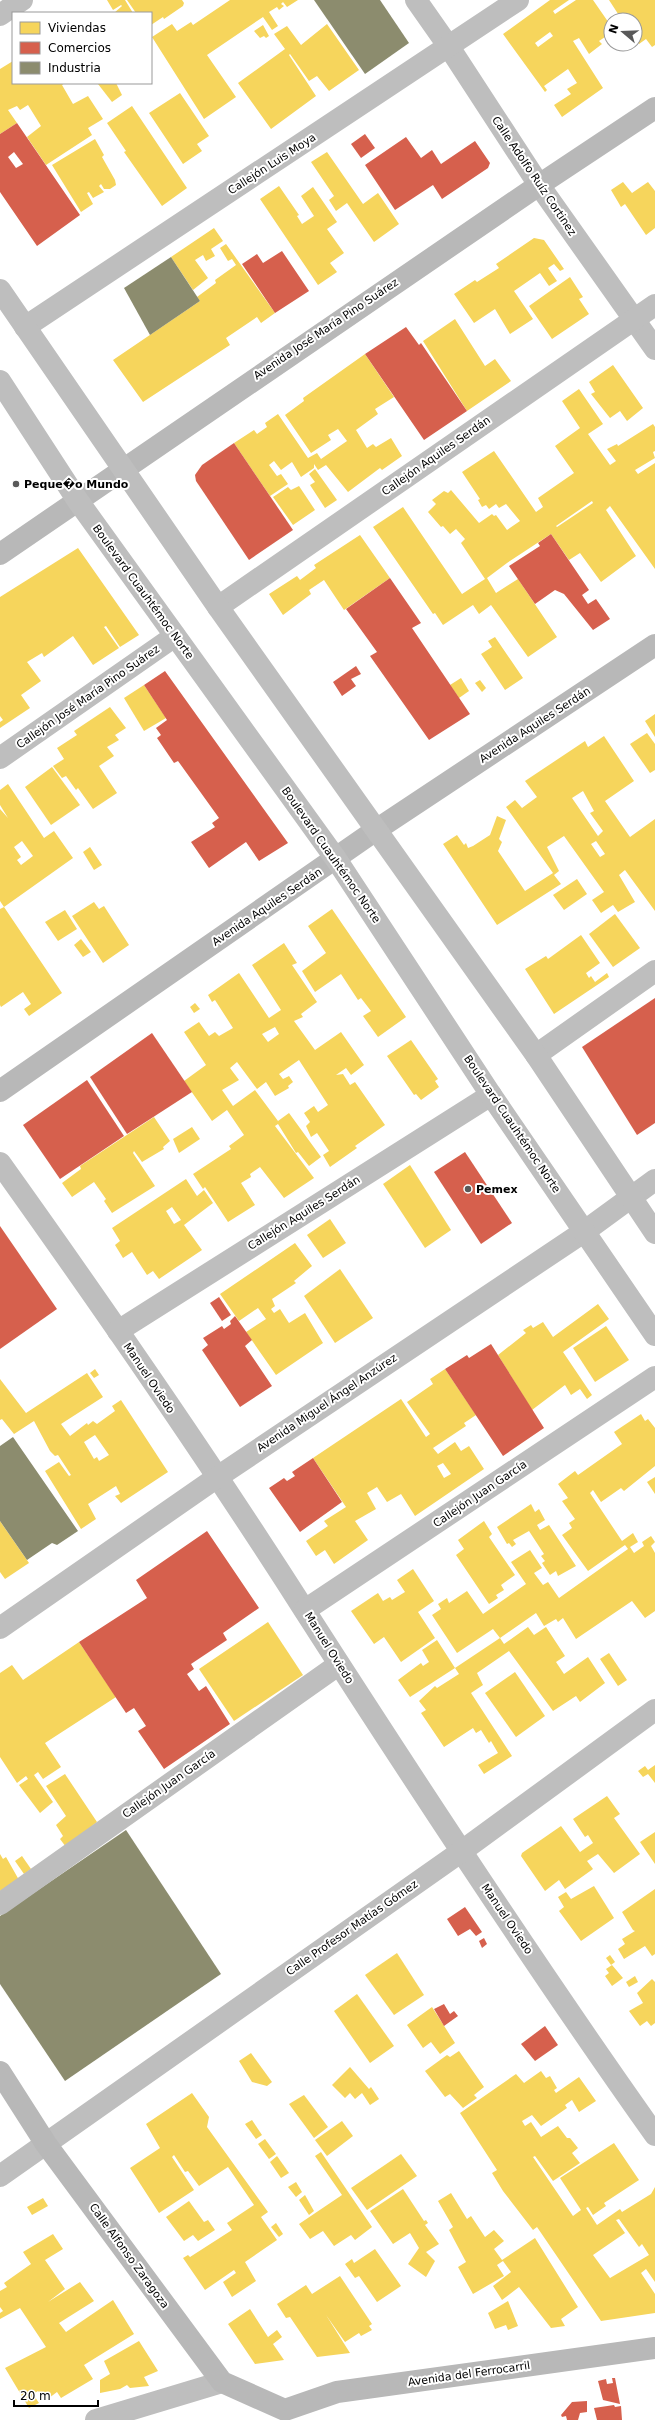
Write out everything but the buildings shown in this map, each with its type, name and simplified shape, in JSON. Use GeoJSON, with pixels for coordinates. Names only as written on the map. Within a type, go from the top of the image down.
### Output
{"type":"FeatureCollection","features":[{"type":"Feature","properties":{"kind":"street"},"geometry":{"type":"LineString","coordinates":[[0,15],[22,0]]}},
{"type":"Feature","properties":{"kind":"street","name":"Calle Adolfo Ruíz Cortinez"},"geometry":{"type":"LineString","coordinates":[[416,0],[449,46],[538,184],[655,350]]}},
{"type":"Feature","properties":{"kind":"street","name":"Callejón Luis Moya"},"geometry":{"type":"LineString","coordinates":[[25,327],[518,0]]}},
{"type":"Feature","properties":{"kind":"street","name":"Avenida José María Pino Suárez"},"geometry":{"type":"LineString","coordinates":[[0,554],[78,501],[122,468],[538,184],[655,108]]}},
{"type":"Feature","properties":{"kind":"street"},"geometry":{"type":"LineString","coordinates":[[0,290],[218,607],[536,1055],[655,1233]]}},
{"type":"Feature","properties":{"kind":"street","name":"Callejón Aquiles Serdán"},"geometry":{"type":"LineString","coordinates":[[218,607],[655,305]]}},
{"type":"Feature","properties":{"kind":"street","name":"Boulevard Cuauhtémoc Norte"},"geometry":{"type":"LineString","coordinates":[[0,381],[78,501],[336,859],[491,1095],[655,1335]]}},
{"type":"Feature","properties":{"kind":"street","name":"Callejón José María Pino Suárez"},"geometry":{"type":"LineString","coordinates":[[0,758],[175,636]]}},
{"type":"Feature","properties":{"kind":"street","name":"Avenida Aquiles Serdán"},"geometry":{"type":"LineString","coordinates":[[0,1090],[376,830],[655,646]]}},
{"type":"Feature","properties":{"kind":"street"},"geometry":{"type":"LineString","coordinates":[[536,1055],[655,971]]}},
{"type":"Feature","properties":{"kind":"street","name":"Callejón Aquiles Serdán"},"geometry":{"type":"LineString","coordinates":[[118,1331],[491,1095]]}},
{"type":"Feature","properties":{"kind":"street","name":"Manuel Oviedo"},"geometry":{"type":"LineString","coordinates":[[0,1163],[118,1331],[305,1610],[338,1664],[462,1851],[655,2135]]}},
{"type":"Feature","properties":{"kind":"street","name":"Avenida Miguel Ángel Anzúrez"},"geometry":{"type":"LineString","coordinates":[[0,1628],[216,1478],[585,1231],[655,1180]]}},
{"type":"Feature","properties":{"kind":"street","name":"Callejón Juan García"},"geometry":{"type":"LineString","coordinates":[[305,1610],[655,1377]]}},
{"type":"Feature","properties":{"kind":"street","name":"Callejón Juan García"},"geometry":{"type":"LineString","coordinates":[[0,1904],[338,1664]]}},
{"type":"Feature","properties":{"kind":"street","name":"Calle Profesor Matías Gómez"},"geometry":{"type":"LineString","coordinates":[[0,2176],[462,1851],[655,1710]]}},
{"type":"Feature","properties":{"kind":"street","name":"Calle Alfonso Zaragoza"},"geometry":{"type":"LineString","coordinates":[[0,2072],[46,2144],[222,2382],[285,2410]]}},
{"type":"Feature","properties":{"kind":"street","name":"Avenida del Ferrocarril"},"geometry":{"type":"LineString","coordinates":[[285,2410],[337,2392],[655,2348]]}},
{"type":"Feature","properties":{"kind":"street"},"geometry":{"type":"LineString","coordinates":[[96,2420],[222,2382]]}},
{"type":"Feature","properties":{"kind":"place","name":"Peque�o Mundo"},"geometry":{"type":"Point","coordinates":[16,484]}},
{"type":"Feature","properties":{"kind":"place","name":"Pemex"},"geometry":{"type":"Point","coordinates":[468,1189]}}]}
